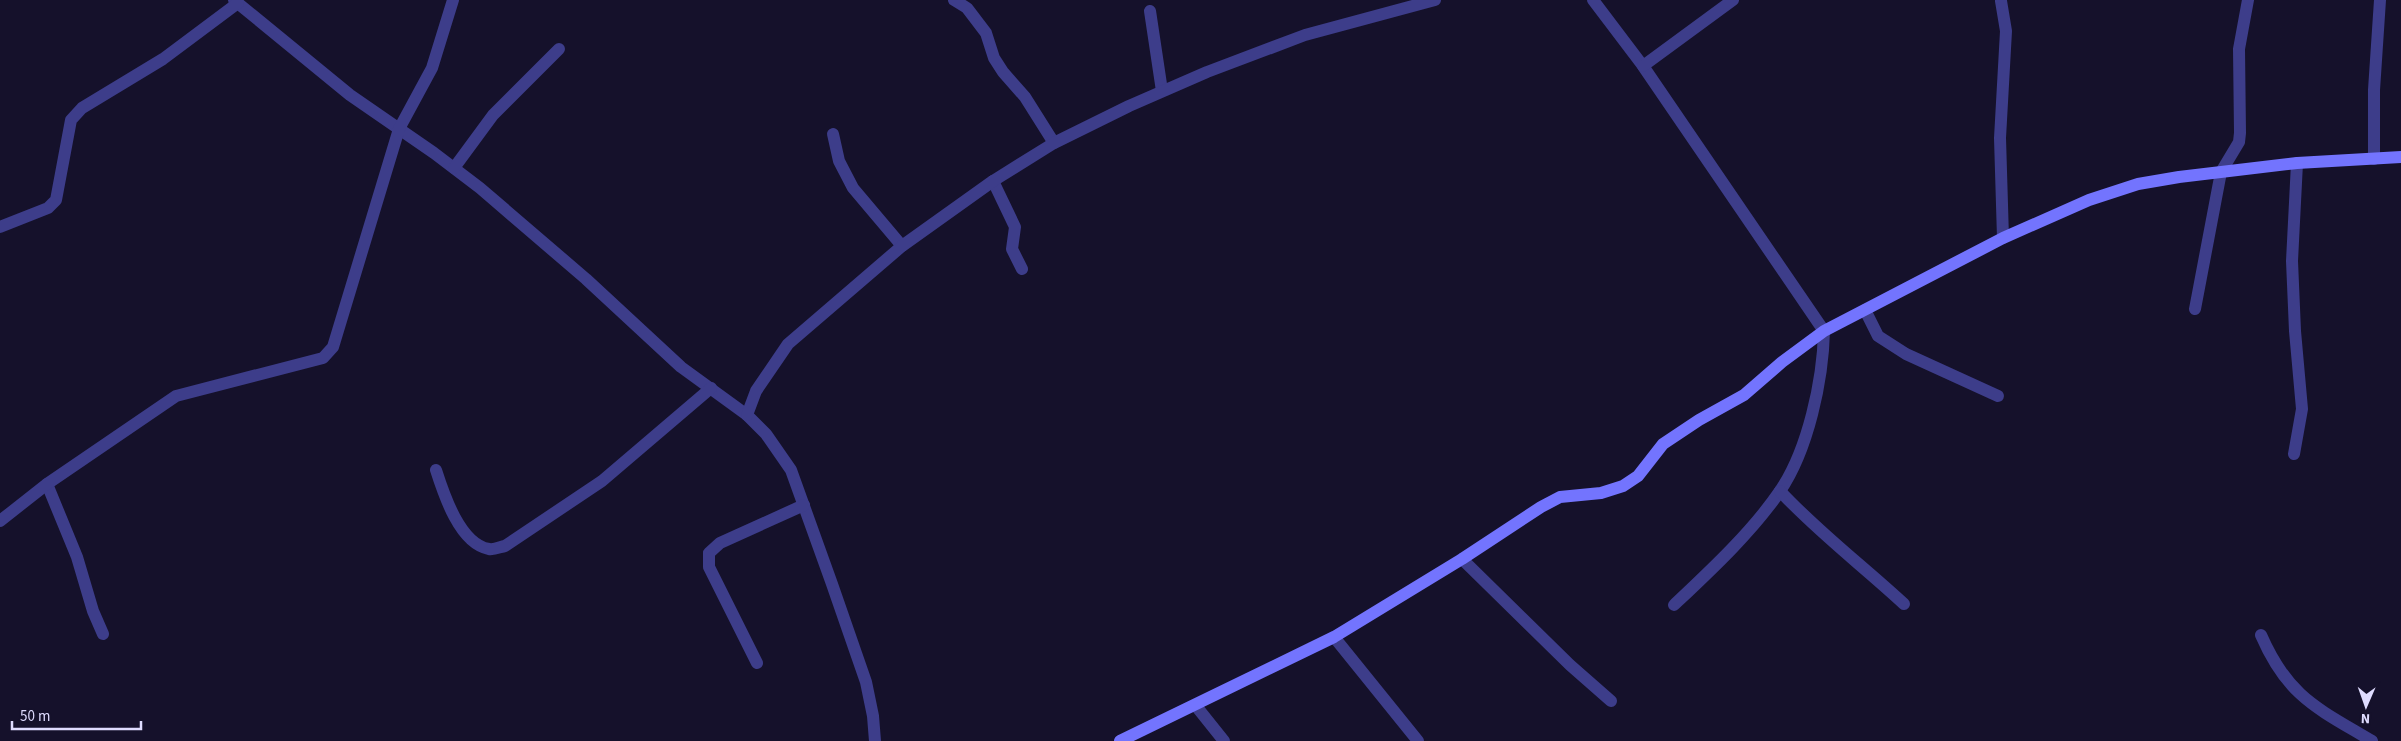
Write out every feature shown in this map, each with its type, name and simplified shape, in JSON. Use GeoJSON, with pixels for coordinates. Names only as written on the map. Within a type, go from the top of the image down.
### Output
{"type":"FeatureCollection","features":[{"type":"Feature","properties":{"kind":"street"},"geometry":{"type":"LineString","coordinates":[[0,521],[47,484],[176,396],[323,358],[332,347],[336,338],[399,129],[432,68],[454,0]]}},
{"type":"Feature","properties":{"kind":"street"},"geometry":{"type":"LineString","coordinates":[[954,0],[967,8],[986,33],[998,65],[1026,97],[1054,143]]}},
{"type":"Feature","properties":{"kind":"street"},"geometry":{"type":"LineString","coordinates":[[747,415],[756,391],[788,344],[902,246],[993,181],[1054,143],[1162,91],[1305,35],[1434,0]]}},
{"type":"Feature","properties":{"kind":"street"},"geometry":{"type":"LineString","coordinates":[[1593,0],[1643,66],[1824,331],[1824,362],[1817,393],[1798,458],[1780,491],[1724,557],[1674,605]]}},
{"type":"Feature","properties":{"kind":"street"},"geometry":{"type":"LineString","coordinates":[[1643,66],[1733,0]]}},
{"type":"Feature","properties":{"kind":"street"},"geometry":{"type":"LineString","coordinates":[[2001,0],[2006,31],[2000,138],[2003,238]]}},
{"type":"Feature","properties":{"kind":"street"},"geometry":{"type":"LineString","coordinates":[[2195,309],[2220,172],[2236,146],[2240,133],[2239,49],[2248,0]]}},
{"type":"Feature","properties":{"kind":"street"},"geometry":{"type":"LineString","coordinates":[[2374,158],[2374,90],[2380,0]]}},
{"type":"Feature","properties":{"kind":"street"},"geometry":{"type":"LineString","coordinates":[[0,227],[48,208],[56,200],[71,120],[82,108],[163,59],[236,2],[350,96],[480,188],[586,279],[682,367],[747,415],[766,434],[791,470],[804,505],[866,682],[873,716],[875,741]]}},
{"type":"Feature","properties":{"kind":"street"},"geometry":{"type":"LineString","coordinates":[[1150,10],[1162,91]]}},
{"type":"Feature","properties":{"kind":"street"},"geometry":{"type":"LineString","coordinates":[[454,168],[492,115],[559,49]]}},
{"type":"Feature","properties":{"kind":"street"},"geometry":{"type":"LineString","coordinates":[[833,134],[839,160],[853,188],[902,246]]}},
{"type":"Feature","properties":{"kind":"street"},"geometry":{"type":"LineString","coordinates":[[1120,741],[1196,706],[1334,637],[1462,559],[1541,507],[1560,497],[1601,493],[1623,486],[1638,476],[1663,444],[1744,395],[1782,362],[1824,331],[2003,238],[2089,200],[2138,184],[2220,172],[2297,164],[2401,157]]}},
{"type":"Feature","properties":{"kind":"street"},"geometry":{"type":"LineString","coordinates":[[2294,454],[2302,409],[2295,331],[2292,261],[2297,164]]}},
{"type":"Feature","properties":{"kind":"street"},"geometry":{"type":"LineString","coordinates":[[993,181],[1016,227],[1012,249],[1022,269]]}},
{"type":"Feature","properties":{"kind":"street"},"geometry":{"type":"LineString","coordinates":[[1865,310],[1878,336],[1906,354],[1998,396]]}},
{"type":"Feature","properties":{"kind":"street"},"geometry":{"type":"LineString","coordinates":[[436,470],[450,510],[475,544],[490,550],[504,546],[602,480],[711,388]]}},
{"type":"Feature","properties":{"kind":"street"},"geometry":{"type":"LineString","coordinates":[[47,484],[77,557],[94,611],[104,634]]}},
{"type":"Feature","properties":{"kind":"street"},"geometry":{"type":"LineString","coordinates":[[1780,491],[1802,516],[1859,563],[1904,604]]}},
{"type":"Feature","properties":{"kind":"street"},"geometry":{"type":"LineString","coordinates":[[757,663],[709,567],[709,554],[720,543],[804,505]]}},
{"type":"Feature","properties":{"kind":"street"},"geometry":{"type":"LineString","coordinates":[[1462,559],[1570,665],[1611,701]]}},
{"type":"Feature","properties":{"kind":"street"},"geometry":{"type":"LineString","coordinates":[[2261,635],[2270,657],[2290,686],[2307,702],[2372,741]]}},
{"type":"Feature","properties":{"kind":"street"},"geometry":{"type":"LineString","coordinates":[[1334,637],[1418,741]]}},
{"type":"Feature","properties":{"kind":"street"},"geometry":{"type":"LineString","coordinates":[[1196,706],[1224,741]]}}]}
